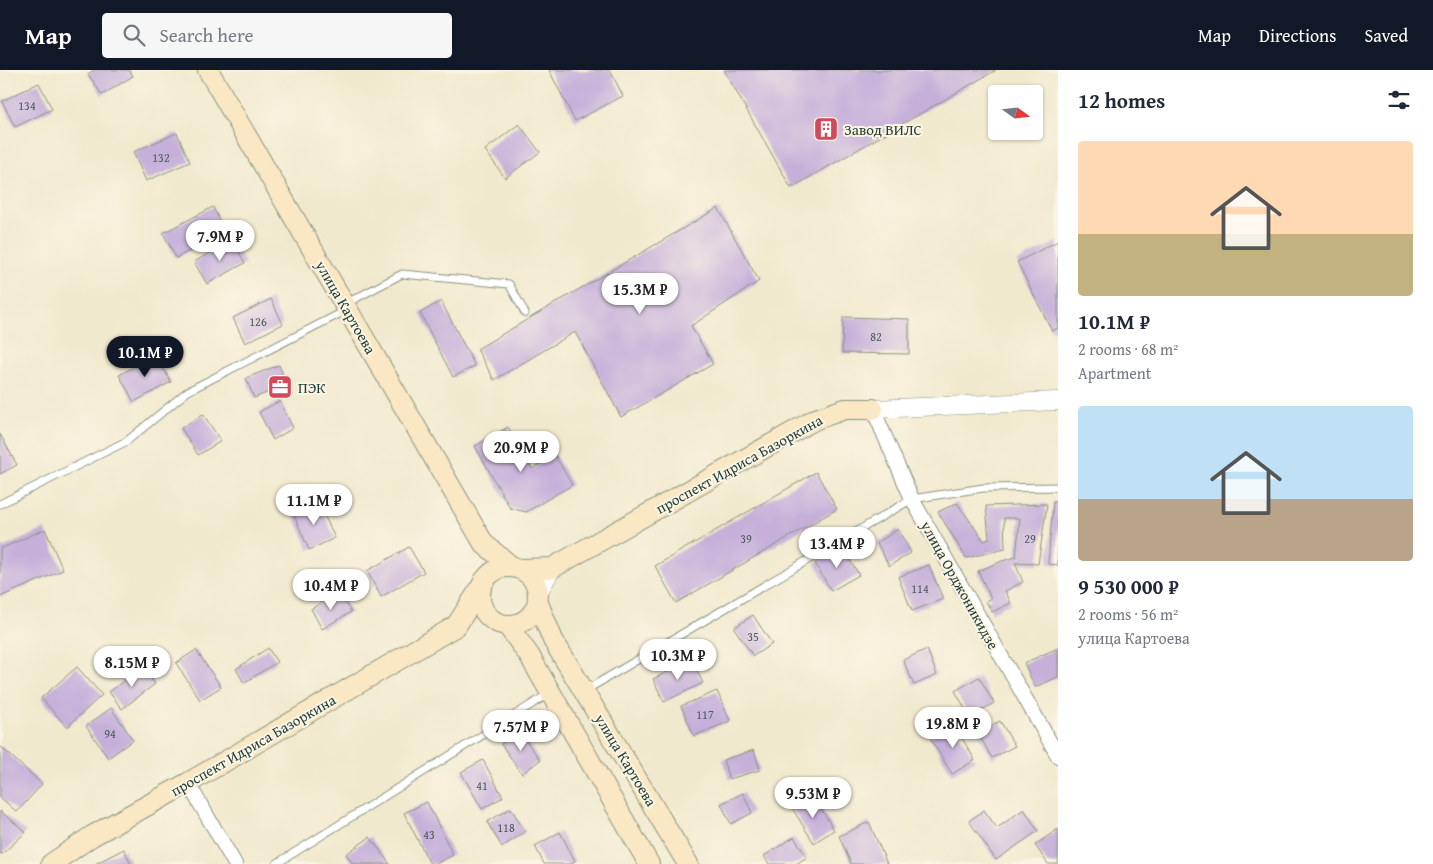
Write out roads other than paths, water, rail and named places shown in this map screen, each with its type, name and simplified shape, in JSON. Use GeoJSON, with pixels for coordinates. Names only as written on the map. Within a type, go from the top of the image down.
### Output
{"type":"FeatureCollection","features":[{"type":"Feature","properties":{"kind":"main road","name":"улица Картоева"},"geometry":{"type":"LineString","coordinates":[[208,70],[484,544],[516,568]]}},
{"type":"Feature","properties":{"kind":"main road","name":"проспект Идриса Базоркина"},"geometry":{"type":"LineString","coordinates":[[516,568],[552,568],[816,420],[844,410],[873,409]]}},
{"type":"Feature","properties":{"kind":"main road"},"geometry":{"type":"LineString","coordinates":[[482,584],[492,572],[501,567],[516,568],[530,574],[535,583],[538,598],[533,612],[526,620],[517,624],[502,624],[488,617],[482,609],[480,599],[484,544]]}},
{"type":"Feature","properties":{"kind":"main road","name":"проспект Идриса Базоркина"},"geometry":{"type":"LineString","coordinates":[[456,626],[482,584]]}},
{"type":"Feature","properties":{"kind":"main road","name":"улица Картоева"},"geometry":{"type":"LineString","coordinates":[[538,598],[553,640],[688,864]]}},
{"type":"Feature","properties":{"kind":"main road","name":"улица Картоева"},"geometry":{"type":"LineString","coordinates":[[502,624],[529,655],[649,864]]}},
{"type":"Feature","properties":{"kind":"main road","name":"проспект Идриса Базоркина"},"geometry":{"type":"LineString","coordinates":[[51,864],[92,836],[188,783],[456,626],[502,624]]}},
{"type":"Feature","properties":{"kind":"street","name":"проспект Идриса Базоркина"},"geometry":{"type":"LineString","coordinates":[[873,409],[1058,401]]}},
{"type":"Feature","properties":{"kind":"street","name":"улица Орджоникидзе"},"geometry":{"type":"LineString","coordinates":[[873,409],[912,499],[1058,756]]}},
{"type":"Feature","properties":{"kind":"street"},"geometry":{"type":"LineString","coordinates":[[538,598],[552,568]]}},
{"type":"Feature","properties":{"kind":"street"},"geometry":{"type":"LineString","coordinates":[[188,783],[235,864]]}},
{"type":"Feature","properties":{"kind":"lane"},"geometry":{"type":"LineString","coordinates":[[0,504],[127,440],[188,391],[346,307],[402,274],[508,284],[525,313]]}},
{"type":"Feature","properties":{"kind":"lane"},"geometry":{"type":"LineString","coordinates":[[584,691],[912,499],[983,488],[1058,488]]}},
{"type":"Feature","properties":{"kind":"lane"},"geometry":{"type":"LineString","coordinates":[[276,864],[551,693]]}},
{"type":"Feature","properties":{"kind":"place","name":"Завод ВИЛС"},"geometry":{"type":"Point","coordinates":[826,129]}},
{"type":"Feature","properties":{"kind":"place","name":"ПЭК"},"geometry":{"type":"Point","coordinates":[280,387]}}]}
